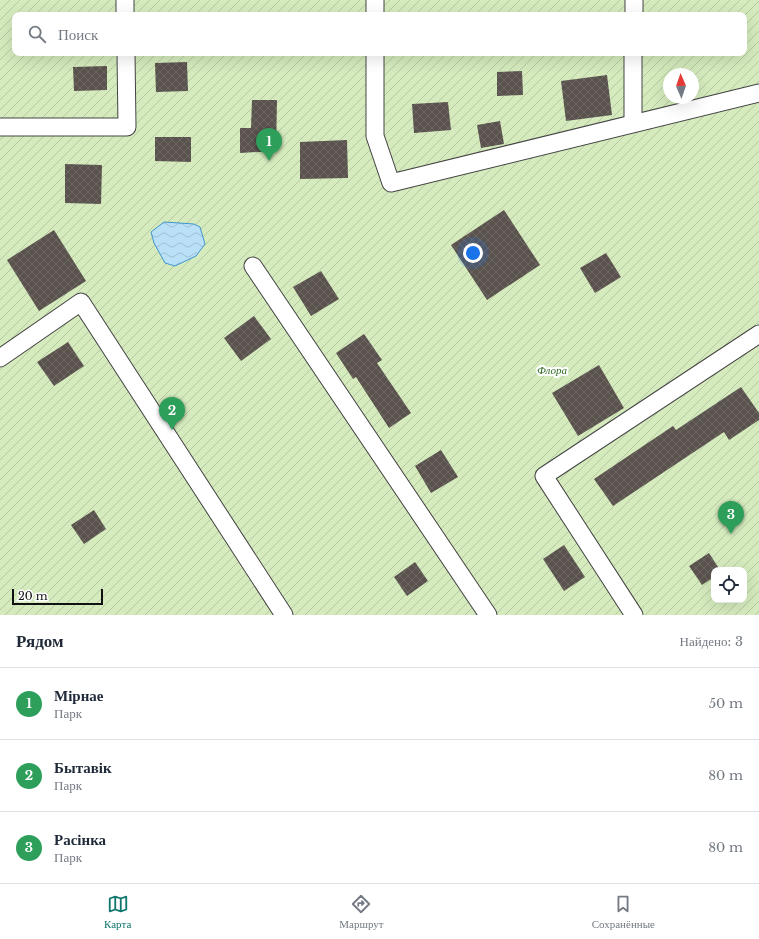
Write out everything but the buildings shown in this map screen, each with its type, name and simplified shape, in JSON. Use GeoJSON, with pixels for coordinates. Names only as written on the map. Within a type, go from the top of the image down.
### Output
{"type":"FeatureCollection","features":[{"type":"Feature","properties":{"kind":"lane"},"geometry":{"type":"LineString","coordinates":[[125,0],[125,12]]}},
{"type":"Feature","properties":{"kind":"lane"},"geometry":{"type":"LineString","coordinates":[[375,0],[375,12]]}},
{"type":"Feature","properties":{"kind":"lane"},"geometry":{"type":"LineString","coordinates":[[634,0],[634,12]]}},
{"type":"Feature","properties":{"kind":"lane"},"geometry":{"type":"LineString","coordinates":[[0,128],[127,127],[126,56]]}},
{"type":"Feature","properties":{"kind":"lane"},"geometry":{"type":"LineString","coordinates":[[375,56],[375,136],[391,183],[759,93]]}},
{"type":"Feature","properties":{"kind":"lane"},"geometry":{"type":"LineString","coordinates":[[633,56],[633,123]]}},
{"type":"Feature","properties":{"kind":"lane"},"geometry":{"type":"LineString","coordinates":[[253,266],[488,615]]}},
{"type":"Feature","properties":{"kind":"lane"},"geometry":{"type":"LineString","coordinates":[[0,358],[81,302],[284,615]]}},
{"type":"Feature","properties":{"kind":"lane"},"geometry":{"type":"LineString","coordinates":[[634,615],[544,476],[759,334]]}},
{"type":"Feature","properties":{"kind":"green space","name":"Флора"},"geometry":{"type":"Polygon","coordinates":[[[0,0],[759,0],[759,615],[0,615],[0,0]]]}},
{"type":"Feature","properties":{"kind":"water"},"geometry":{"type":"Polygon","coordinates":[[[164,222],[194,224],[200,227],[205,244],[196,256],[175,266],[165,263],[154,243],[151,232],[164,222]]]}},
{"type":"Feature","properties":{"kind":"place","name":"Мірнае"},"geometry":{"type":"Point","coordinates":[269,161]}},
{"type":"Feature","properties":{"kind":"place","name":"Бытавік"},"geometry":{"type":"Point","coordinates":[172,430]}},
{"type":"Feature","properties":{"kind":"place","name":"Расінка"},"geometry":{"type":"Point","coordinates":[731,534]}}]}
